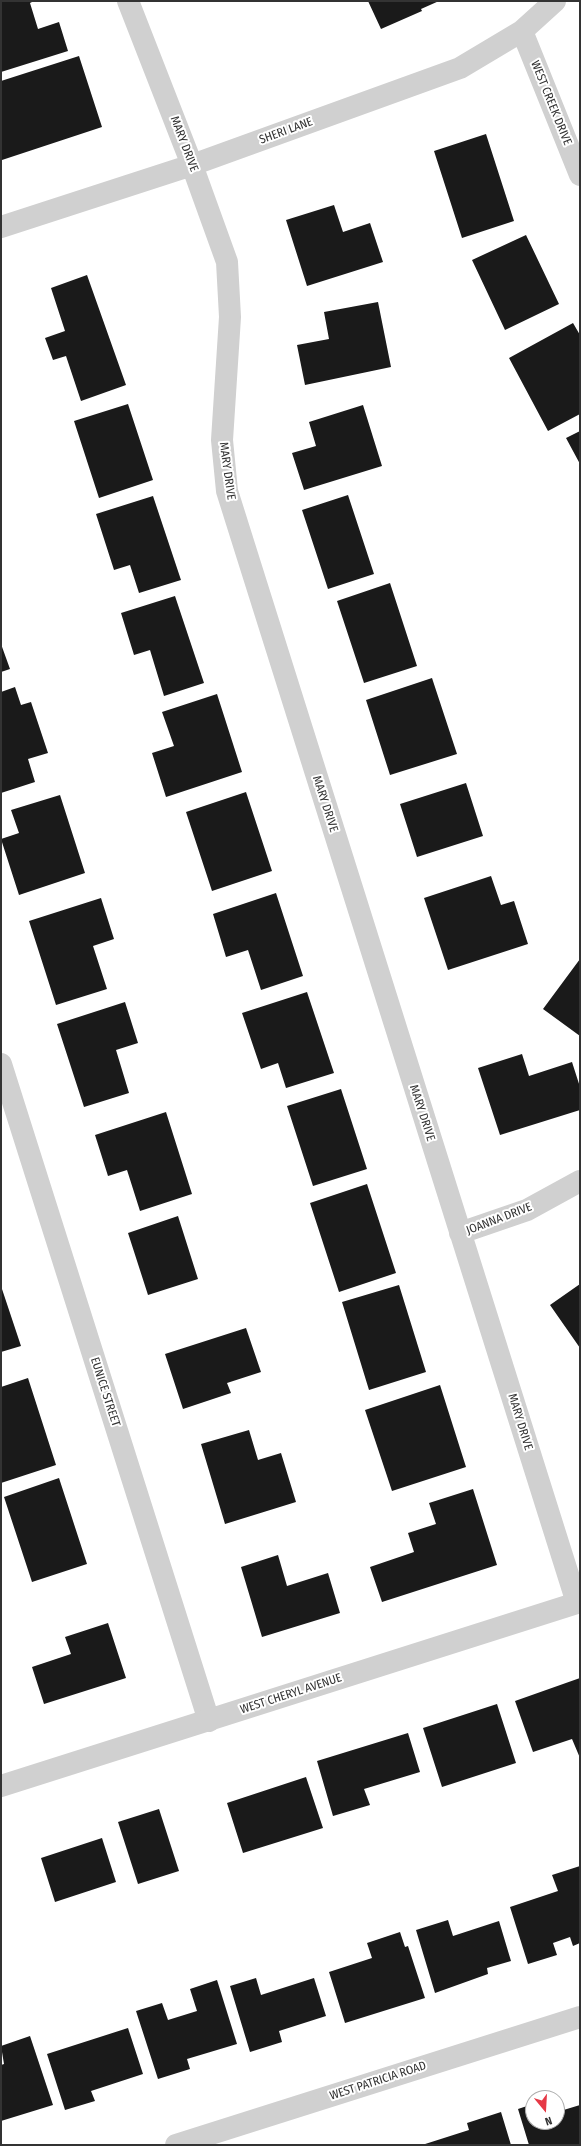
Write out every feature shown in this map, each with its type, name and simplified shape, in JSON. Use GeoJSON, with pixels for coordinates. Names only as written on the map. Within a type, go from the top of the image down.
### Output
{"type":"FeatureCollection","features":[{"type":"Feature","properties":{"kind":"street","name":"MARY DRIVE"},"geometry":{"type":"LineString","coordinates":[[128,1],[192,165],[227,262],[230,317],[222,440],[227,492],[460,1233],[578,1602]]}},
{"type":"Feature","properties":{"kind":"street","name":"SHERI LANE"},"geometry":{"type":"LineString","coordinates":[[1,227],[192,165],[460,68],[522,31],[554,1]]}},
{"type":"Feature","properties":{"kind":"street","name":"WEST CREEK DRIVE"},"geometry":{"type":"LineString","coordinates":[[522,31],[580,175]]}},
{"type":"Feature","properties":{"kind":"street","name":"EUNICE STREET"},"geometry":{"type":"LineString","coordinates":[[1,1064],[209,1721]]}},
{"type":"Feature","properties":{"kind":"street","name":"JOANNA DRIVE"},"geometry":{"type":"LineString","coordinates":[[460,1233],[527,1210],[580,1181]]}},
{"type":"Feature","properties":{"kind":"street","name":"WEST CHERYL AVENUE"},"geometry":{"type":"LineString","coordinates":[[1,1786],[209,1721],[578,1602]]}},
{"type":"Feature","properties":{"kind":"street","name":"WEST PATRICIA ROAD"},"geometry":{"type":"LineString","coordinates":[[176,2145],[580,2017]]}},
{"type":"Feature","properties":{"kind":"building"},"geometry":{"type":"Polygon","coordinates":[[[1,1],[34,1],[30,3],[38,29],[59,22],[68,51],[1,72],[1,1]]]}},
{"type":"Feature","properties":{"kind":"building"},"geometry":{"type":"Polygon","coordinates":[[[368,1],[439,1],[421,9],[422,11],[381,29],[368,1]]]}},
{"type":"Feature","properties":{"kind":"building"},"geometry":{"type":"Polygon","coordinates":[[[79,56],[102,127],[2,160],[1,81],[79,56]]]}},
{"type":"Feature","properties":{"kind":"building"},"geometry":{"type":"Polygon","coordinates":[[[486,134],[514,221],[462,238],[434,151],[486,134]]]}},
{"type":"Feature","properties":{"kind":"building"},"geometry":{"type":"Polygon","coordinates":[[[334,205],[343,232],[370,223],[383,262],[307,286],[286,220],[334,205]]]}},
{"type":"Feature","properties":{"kind":"building"},"geometry":{"type":"Polygon","coordinates":[[[526,235],[559,304],[505,330],[472,260],[526,235]]]}},
{"type":"Feature","properties":{"kind":"building"},"geometry":{"type":"Polygon","coordinates":[[[87,275],[126,385],[81,401],[66,356],[53,360],[45,338],[65,331],[51,288],[87,275]]]}},
{"type":"Feature","properties":{"kind":"building"},"geometry":{"type":"Polygon","coordinates":[[[378,302],[391,367],[305,385],[297,345],[329,339],[324,312],[378,302]]]}},
{"type":"Feature","properties":{"kind":"building"},"geometry":{"type":"Polygon","coordinates":[[[573,323],[580,335],[580,414],[548,431],[509,358],[573,323]]]}},
{"type":"Feature","properties":{"kind":"building"},"geometry":{"type":"Polygon","coordinates":[[[128,404],[153,480],[99,498],[74,421],[128,404]]]}},
{"type":"Feature","properties":{"kind":"building"},"geometry":{"type":"Polygon","coordinates":[[[363,405],[382,466],[304,490],[292,453],[316,446],[309,422],[363,405]]]}},
{"type":"Feature","properties":{"kind":"building"},"geometry":{"type":"Polygon","coordinates":[[[580,431],[580,464],[566,438],[580,431]]]}},
{"type":"Feature","properties":{"kind":"building"},"geometry":{"type":"Polygon","coordinates":[[[348,495],[374,574],[328,589],[302,510],[348,495]]]}},
{"type":"Feature","properties":{"kind":"building"},"geometry":{"type":"Polygon","coordinates":[[[153,496],[181,580],[139,593],[130,565],[114,570],[96,514],[153,496]]]}},
{"type":"Feature","properties":{"kind":"building"},"geometry":{"type":"Polygon","coordinates":[[[390,583],[417,666],[364,683],[337,601],[390,583]]]}},
{"type":"Feature","properties":{"kind":"building"},"geometry":{"type":"Polygon","coordinates":[[[175,596],[204,683],[164,696],[150,650],[134,655],[121,613],[175,596]]]}},
{"type":"Feature","properties":{"kind":"building"},"geometry":{"type":"Polygon","coordinates":[[[1,644],[10,669],[1,672],[1,644]]]}},
{"type":"Feature","properties":{"kind":"building"},"geometry":{"type":"Polygon","coordinates":[[[432,678],[457,754],[390,775],[366,700],[432,678]]]}},
{"type":"Feature","properties":{"kind":"building"},"geometry":{"type":"Polygon","coordinates":[[[15,687],[21,705],[31,702],[48,753],[28,759],[35,782],[1,793],[1,692],[15,687]]]}},
{"type":"Feature","properties":{"kind":"building"},"geometry":{"type":"Polygon","coordinates":[[[217,694],[242,772],[166,797],[152,753],[174,746],[162,712],[217,694]]]}},
{"type":"Feature","properties":{"kind":"building"},"geometry":{"type":"Polygon","coordinates":[[[466,783],[483,836],[417,857],[400,804],[466,783]]]}},
{"type":"Feature","properties":{"kind":"building"},"geometry":{"type":"Polygon","coordinates":[[[246,792],[272,871],[212,891],[186,812],[246,792]]]}},
{"type":"Feature","properties":{"kind":"building"},"geometry":{"type":"Polygon","coordinates":[[[60,795],[85,873],[19,895],[1,839],[19,833],[11,810],[60,795]]]}},
{"type":"Feature","properties":{"kind":"building"},"geometry":{"type":"Polygon","coordinates":[[[491,876],[501,905],[514,901],[528,944],[448,970],[424,898],[491,876]]]}},
{"type":"Feature","properties":{"kind":"building"},"geometry":{"type":"Polygon","coordinates":[[[276,893],[303,976],[261,990],[248,950],[226,957],[213,914],[276,893]]]}},
{"type":"Feature","properties":{"kind":"building"},"geometry":{"type":"Polygon","coordinates":[[[101,898],[114,939],[93,946],[107,989],[56,1005],[29,921],[101,898]]]}},
{"type":"Feature","properties":{"kind":"building"},"geometry":{"type":"Polygon","coordinates":[[[580,959],[580,1036],[543,1009],[580,959]]]}},
{"type":"Feature","properties":{"kind":"building"},"geometry":{"type":"Polygon","coordinates":[[[307,992],[334,1073],[286,1088],[278,1063],[261,1069],[242,1013],[307,992]]]}},
{"type":"Feature","properties":{"kind":"building"},"geometry":{"type":"Polygon","coordinates":[[[125,1002],[138,1043],[116,1050],[129,1093],[84,1107],[57,1024],[125,1002]]]}},
{"type":"Feature","properties":{"kind":"building"},"geometry":{"type":"Polygon","coordinates":[[[522,1054],[529,1076],[572,1062],[580,1087],[580,1110],[500,1135],[478,1068],[522,1054]]]}},
{"type":"Feature","properties":{"kind":"building"},"geometry":{"type":"Polygon","coordinates":[[[341,1089],[367,1169],[313,1186],[287,1106],[341,1089]]]}},
{"type":"Feature","properties":{"kind":"building"},"geometry":{"type":"Polygon","coordinates":[[[166,1112],[192,1194],[140,1211],[127,1170],[108,1176],[95,1135],[166,1112]]]}},
{"type":"Feature","properties":{"kind":"building"},"geometry":{"type":"Polygon","coordinates":[[[367,1184],[396,1273],[339,1292],[310,1203],[367,1184]]]}},
{"type":"Feature","properties":{"kind":"building"},"geometry":{"type":"Polygon","coordinates":[[[178,1216],[198,1279],[148,1295],[128,1233],[178,1216]]]}},
{"type":"Feature","properties":{"kind":"building"},"geometry":{"type":"Polygon","coordinates":[[[580,1284],[580,1348],[550,1305],[580,1284]]]}},
{"type":"Feature","properties":{"kind":"building"},"geometry":{"type":"Polygon","coordinates":[[[399,1285],[426,1372],[369,1390],[342,1302],[399,1285]]]}},
{"type":"Feature","properties":{"kind":"building"},"geometry":{"type":"Polygon","coordinates":[[[1,1286],[21,1346],[1,1352],[1,1286]]]}},
{"type":"Feature","properties":{"kind":"building"},"geometry":{"type":"Polygon","coordinates":[[[246,1328],[261,1372],[227,1383],[231,1393],[183,1409],[165,1354],[246,1328]]]}},
{"type":"Feature","properties":{"kind":"building"},"geometry":{"type":"Polygon","coordinates":[[[28,1378],[56,1465],[1,1483],[1,1387],[28,1378]]]}},
{"type":"Feature","properties":{"kind":"building"},"geometry":{"type":"Polygon","coordinates":[[[440,1385],[466,1467],[392,1491],[365,1410],[440,1385]]]}},
{"type":"Feature","properties":{"kind":"building"},"geometry":{"type":"Polygon","coordinates":[[[249,1430],[258,1460],[281,1453],[296,1502],[225,1524],[201,1444],[249,1430]]]}},
{"type":"Feature","properties":{"kind":"building"},"geometry":{"type":"Polygon","coordinates":[[[59,1478],[87,1564],[32,1582],[4,1497],[59,1478]]]}},
{"type":"Feature","properties":{"kind":"building"},"geometry":{"type":"Polygon","coordinates":[[[473,1489],[497,1565],[382,1602],[370,1567],[414,1552],[408,1533],[436,1524],[429,1503],[473,1489]]]}},
{"type":"Feature","properties":{"kind":"building"},"geometry":{"type":"Polygon","coordinates":[[[278,1555],[287,1586],[328,1573],[340,1613],[262,1637],[241,1567],[278,1555]]]}},
{"type":"Feature","properties":{"kind":"building"},"geometry":{"type":"Polygon","coordinates":[[[108,1623],[126,1678],[44,1704],[32,1667],[71,1654],[65,1637],[108,1623]]]}},
{"type":"Feature","properties":{"kind":"building"},"geometry":{"type":"Polygon","coordinates":[[[580,1678],[580,1758],[572,1739],[533,1752],[515,1701],[580,1678]]]}},
{"type":"Feature","properties":{"kind":"building"},"geometry":{"type":"Polygon","coordinates":[[[497,1704],[516,1763],[442,1787],[423,1728],[497,1704]]]}},
{"type":"Feature","properties":{"kind":"building"},"geometry":{"type":"Polygon","coordinates":[[[408,1733],[420,1772],[364,1789],[370,1805],[333,1816],[317,1761],[408,1733]]]}},
{"type":"Feature","properties":{"kind":"building"},"geometry":{"type":"Polygon","coordinates":[[[306,1777],[323,1828],[243,1853],[227,1803],[306,1777]]]}},
{"type":"Feature","properties":{"kind":"building"},"geometry":{"type":"Polygon","coordinates":[[[159,1809],[179,1871],[138,1884],[118,1822],[159,1809]]]}},
{"type":"Feature","properties":{"kind":"building"},"geometry":{"type":"Polygon","coordinates":[[[102,1838],[116,1882],[55,1902],[41,1858],[102,1838]]]}},
{"type":"Feature","properties":{"kind":"building"},"geometry":{"type":"Polygon","coordinates":[[[580,1866],[580,1943],[573,1946],[570,1937],[553,1943],[557,1955],[528,1964],[510,1907],[558,1891],[552,1875],[580,1866]]]}},
{"type":"Feature","properties":{"kind":"building"},"geometry":{"type":"Polygon","coordinates":[[[448,1920],[453,1936],[499,1921],[511,1961],[487,1968],[488,1974],[435,1993],[416,1930],[448,1920]]]}},
{"type":"Feature","properties":{"kind":"building"},"geometry":{"type":"Polygon","coordinates":[[[400,1932],[405,1947],[408,1946],[425,1998],[345,2023],[329,1972],[372,1958],[367,1943],[400,1932]]]}},
{"type":"Feature","properties":{"kind":"building"},"geometry":{"type":"Polygon","coordinates":[[[256,1978],[261,1995],[314,1978],[326,2016],[279,2031],[282,2042],[250,2052],[230,1986],[256,1978]]]}},
{"type":"Feature","properties":{"kind":"building"},"geometry":{"type":"Polygon","coordinates":[[[217,1980],[237,2044],[187,2059],[190,2069],[158,2079],[136,2011],[162,2003],[168,2020],[197,2011],[190,1989],[217,1980]]]}},
{"type":"Feature","properties":{"kind":"building"},"geometry":{"type":"Polygon","coordinates":[[[128,2028],[143,2074],[91,2091],[95,2101],[65,2110],[47,2054],[128,2028]]]}},
{"type":"Feature","properties":{"kind":"building"},"geometry":{"type":"Polygon","coordinates":[[[30,2036],[53,2105],[1,2121],[1,2065],[4,2064],[1,2046],[30,2036]]]}},
{"type":"Feature","properties":{"kind":"building"},"geometry":{"type":"Polygon","coordinates":[[[580,2105],[580,2145],[529,2145],[518,2109],[525,2107],[525,2130],[565,2130],[565,2110],[580,2105]]]}},
{"type":"Feature","properties":{"kind":"building"},"geometry":{"type":"Polygon","coordinates":[[[501,2112],[511,2145],[422,2145],[469,2130],[467,2123],[501,2112]]]}}]}
